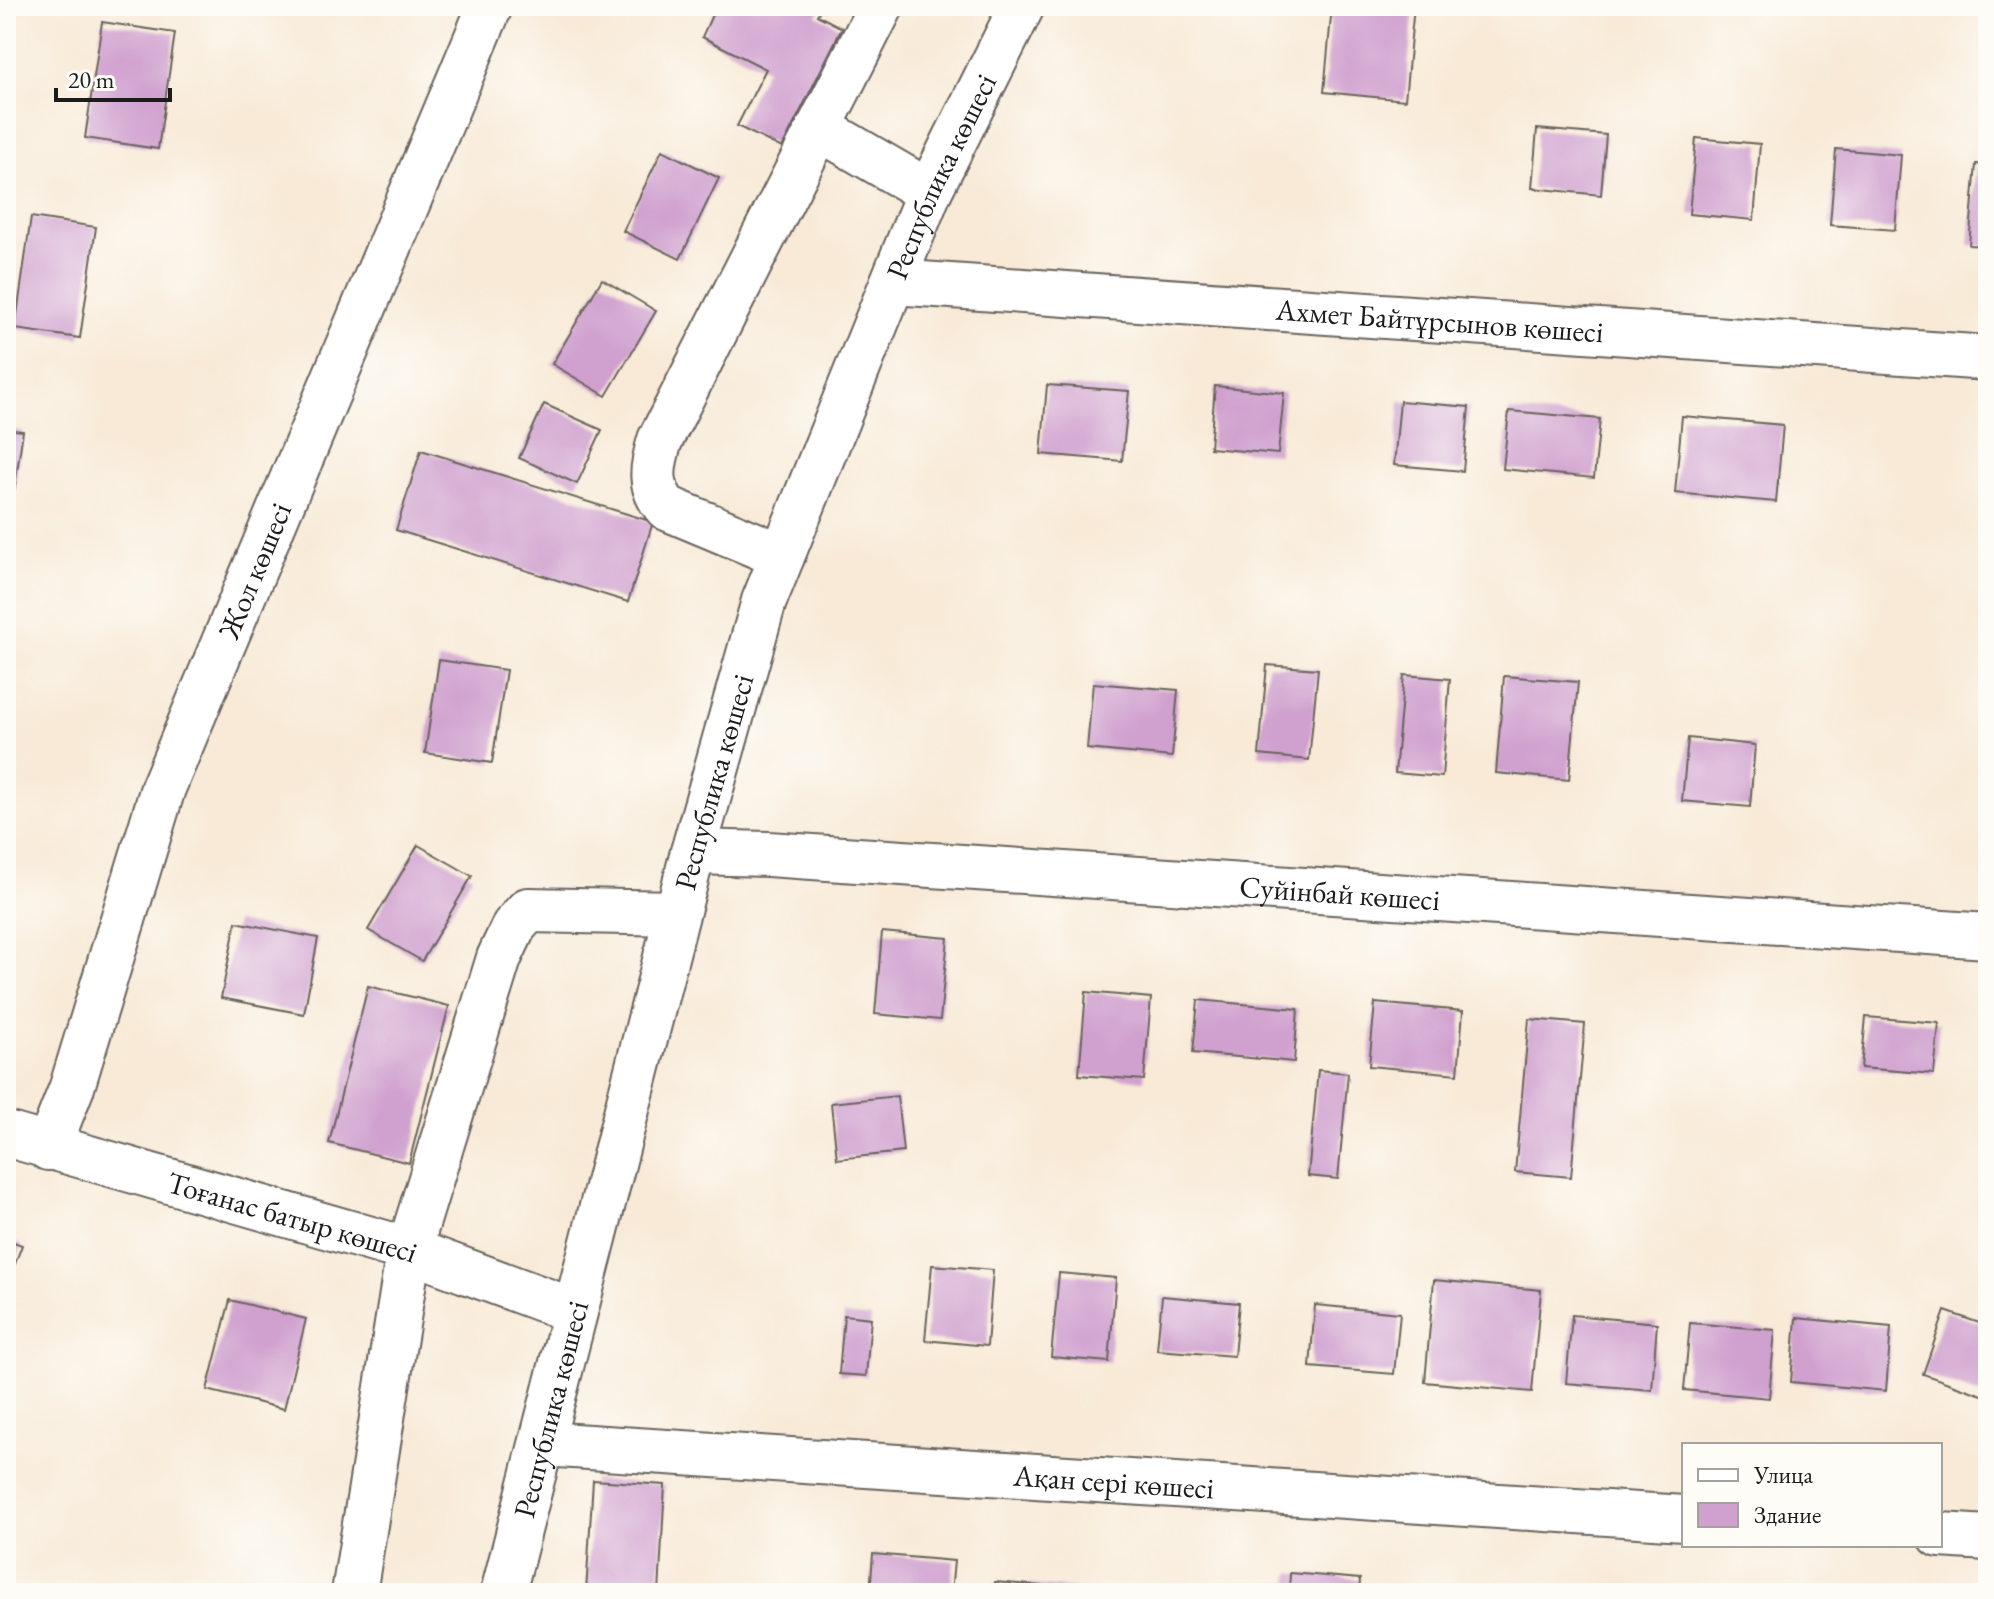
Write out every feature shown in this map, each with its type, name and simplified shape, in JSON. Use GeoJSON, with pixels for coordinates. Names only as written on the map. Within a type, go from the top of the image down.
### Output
{"type":"FeatureCollection","features":[{"type":"Feature","properties":{"kind":"street","name":"Жол көшесі"},"geometry":{"type":"LineString","coordinates":[[48,1148],[72,1087],[163,788],[490,6]]}},
{"type":"Feature","properties":{"kind":"street"},"geometry":{"type":"LineString","coordinates":[[782,556],[667,508],[656,496],[652,465],[660,440],[881,6]]}},
{"type":"Feature","properties":{"kind":"street","name":"Республика көшесі"},"geometry":{"type":"LineString","coordinates":[[503,1593],[693,852],[764,601],[929,192],[1022,6]]}},
{"type":"Feature","properties":{"kind":"street"},"geometry":{"type":"LineString","coordinates":[[819,128],[929,192]]}},
{"type":"Feature","properties":{"kind":"street","name":"Ахмет Байтұрсынов көшесі"},"geometry":{"type":"LineString","coordinates":[[893,282],[1988,358]]}},
{"type":"Feature","properties":{"kind":"street","name":"Суйінбай көшесі"},"geometry":{"type":"LineString","coordinates":[[693,852],[784,855],[1988,936]]}},
{"type":"Feature","properties":{"kind":"street"},"geometry":{"type":"LineString","coordinates":[[354,1593],[409,1250],[499,958],[514,926],[528,910],[677,913]]}},
{"type":"Feature","properties":{"kind":"street","name":"Тоғанас батыр көшесі"},"geometry":{"type":"LineString","coordinates":[[6,1134],[409,1250],[574,1311]]}},
{"type":"Feature","properties":{"kind":"street","name":"Ақан сері көшесі"},"geometry":{"type":"LineString","coordinates":[[543,1444],[1682,1518]]}},
{"type":"Feature","properties":{"kind":"street"},"geometry":{"type":"LineString","coordinates":[[1942,1535],[1988,1538]]}},
{"type":"Feature","properties":{"kind":"building"},"geometry":{"type":"Polygon","coordinates":[[[716,6],[812,6],[820,10],[817,15],[842,28],[782,148],[737,126],[766,69],[702,37],[716,6]]]}},
{"type":"Feature","properties":{"kind":"building"},"geometry":{"type":"Polygon","coordinates":[[[1332,6],[1414,6],[1405,100],[1324,92],[1332,6]]]}},
{"type":"Feature","properties":{"kind":"building"},"geometry":{"type":"Polygon","coordinates":[[[102,22],[175,33],[158,149],[85,138],[102,22]]]}},
{"type":"Feature","properties":{"kind":"building"},"geometry":{"type":"Polygon","coordinates":[[[1537,129],[1606,135],[1601,195],[1532,188],[1537,129]]]}},
{"type":"Feature","properties":{"kind":"building"},"geometry":{"type":"Polygon","coordinates":[[[1696,138],[1760,144],[1754,220],[1689,214],[1696,138]]]}},
{"type":"Feature","properties":{"kind":"building"},"geometry":{"type":"Polygon","coordinates":[[[1836,149],[1901,155],[1895,230],[1830,225],[1836,149]]]}},
{"type":"Feature","properties":{"kind":"building"},"geometry":{"type":"Polygon","coordinates":[[[662,150],[719,178],[680,259],[623,231],[662,150]]]}},
{"type":"Feature","properties":{"kind":"building"},"geometry":{"type":"Polygon","coordinates":[[[1976,164],[1988,165],[1988,246],[1969,245],[1976,164]]]}},
{"type":"Feature","properties":{"kind":"building"},"geometry":{"type":"Polygon","coordinates":[[[31,217],[96,227],[80,338],[15,329],[31,217]]]}},
{"type":"Feature","properties":{"kind":"building"},"geometry":{"type":"Polygon","coordinates":[[[602,279],[656,311],[606,396],[552,364],[602,279]]]}},
{"type":"Feature","properties":{"kind":"building"},"geometry":{"type":"Polygon","coordinates":[[[1047,385],[1129,391],[1122,461],[1041,454],[1047,385]]]}},
{"type":"Feature","properties":{"kind":"building"},"geometry":{"type":"Polygon","coordinates":[[[1215,386],[1284,393],[1278,454],[1210,448],[1215,386]]]}},
{"type":"Feature","properties":{"kind":"building"},"geometry":{"type":"Polygon","coordinates":[[[1400,401],[1469,407],[1463,471],[1394,465],[1400,401]]]}},
{"type":"Feature","properties":{"kind":"building"},"geometry":{"type":"Polygon","coordinates":[[[544,404],[602,430],[577,484],[519,458],[544,404]]]}},
{"type":"Feature","properties":{"kind":"building"},"geometry":{"type":"Polygon","coordinates":[[[1509,411],[1600,419],[1594,478],[1503,469],[1509,411]]]}},
{"type":"Feature","properties":{"kind":"building"},"geometry":{"type":"Polygon","coordinates":[[[1682,416],[1783,425],[1776,502],[1675,493],[1682,416]]]}},
{"type":"Feature","properties":{"kind":"building"},"geometry":{"type":"Polygon","coordinates":[[[6,429],[23,431],[8,533],[6,533],[6,429]]]}},
{"type":"Feature","properties":{"kind":"building"},"geometry":{"type":"Polygon","coordinates":[[[421,450],[653,522],[628,602],[396,530],[421,450]]]}},
{"type":"Feature","properties":{"kind":"building"},"geometry":{"type":"Polygon","coordinates":[[[439,660],[506,670],[492,763],[425,753],[439,660]]]}},
{"type":"Feature","properties":{"kind":"building"},"geometry":{"type":"Polygon","coordinates":[[[1267,665],[1318,669],[1309,760],[1259,755],[1267,665]]]}},
{"type":"Feature","properties":{"kind":"building"},"geometry":{"type":"Polygon","coordinates":[[[1404,675],[1450,679],[1442,777],[1395,773],[1404,675]]]}},
{"type":"Feature","properties":{"kind":"building"},"geometry":{"type":"Polygon","coordinates":[[[1504,676],[1578,682],[1569,780],[1496,773],[1504,676]]]}},
{"type":"Feature","properties":{"kind":"building"},"geometry":{"type":"Polygon","coordinates":[[[1093,683],[1178,690],[1172,757],[1087,749],[1093,683]]]}},
{"type":"Feature","properties":{"kind":"building"},"geometry":{"type":"Polygon","coordinates":[[[1688,738],[1755,745],[1750,807],[1682,801],[1688,738]]]}},
{"type":"Feature","properties":{"kind":"building"},"geometry":{"type":"Polygon","coordinates":[[[418,845],[472,876],[422,961],[368,930],[418,845]]]}},
{"type":"Feature","properties":{"kind":"building"},"geometry":{"type":"Polygon","coordinates":[[[236,922],[318,938],[304,1014],[221,998],[236,922]]]}},
{"type":"Feature","properties":{"kind":"building"},"geometry":{"type":"Polygon","coordinates":[[[882,932],[948,938],[940,1020],[875,1014],[882,932]]]}},
{"type":"Feature","properties":{"kind":"building"},"geometry":{"type":"Polygon","coordinates":[[[368,986],[449,1006],[409,1163],[329,1143],[368,986]]]}},
{"type":"Feature","properties":{"kind":"building"},"geometry":{"type":"Polygon","coordinates":[[[1086,992],[1151,998],[1144,1080],[1079,1075],[1086,992]]]}},
{"type":"Feature","properties":{"kind":"building"},"geometry":{"type":"Polygon","coordinates":[[[1198,1000],[1298,1009],[1294,1062],[1193,1053],[1198,1000]]]}},
{"type":"Feature","properties":{"kind":"building"},"geometry":{"type":"Polygon","coordinates":[[[1375,1003],[1463,1011],[1458,1074],[1369,1066],[1375,1003]]]}},
{"type":"Feature","properties":{"kind":"building"},"geometry":{"type":"Polygon","coordinates":[[[1866,1017],[1939,1023],[1934,1074],[1861,1068],[1866,1017]]]}},
{"type":"Feature","properties":{"kind":"building"},"geometry":{"type":"Polygon","coordinates":[[[1529,1019],[1585,1024],[1571,1177],[1515,1172],[1529,1019]]]}},
{"type":"Feature","properties":{"kind":"building"},"geometry":{"type":"Polygon","coordinates":[[[1318,1070],[1348,1073],[1338,1179],[1308,1176],[1318,1070]]]}},
{"type":"Feature","properties":{"kind":"building"},"geometry":{"type":"Polygon","coordinates":[[[897,1096],[903,1152],[837,1159],[831,1103],[897,1096]]]}},
{"type":"Feature","properties":{"kind":"building"},"geometry":{"type":"Polygon","coordinates":[[[6,1239],[22,1245],[6,1288],[6,1239]]]}},
{"type":"Feature","properties":{"kind":"building"},"geometry":{"type":"Polygon","coordinates":[[[932,1265],[993,1270],[987,1346],[925,1340],[932,1265]]]}},
{"type":"Feature","properties":{"kind":"building"},"geometry":{"type":"Polygon","coordinates":[[[1059,1273],[1116,1278],[1109,1362],[1051,1357],[1059,1273]]]}},
{"type":"Feature","properties":{"kind":"building"},"geometry":{"type":"Polygon","coordinates":[[[1434,1280],[1541,1290],[1532,1392],[1425,1382],[1434,1280]]]}},
{"type":"Feature","properties":{"kind":"building"},"geometry":{"type":"Polygon","coordinates":[[[1162,1296],[1239,1303],[1234,1356],[1157,1350],[1162,1296]]]}},
{"type":"Feature","properties":{"kind":"building"},"geometry":{"type":"Polygon","coordinates":[[[230,1300],[306,1319],[284,1409],[207,1390],[230,1300]]]}},
{"type":"Feature","properties":{"kind":"building"},"geometry":{"type":"Polygon","coordinates":[[[1315,1305],[1400,1313],[1394,1374],[1310,1367],[1315,1305]]]}},
{"type":"Feature","properties":{"kind":"building"},"geometry":{"type":"Polygon","coordinates":[[[1945,1311],[1988,1326],[1988,1397],[1923,1374],[1945,1311]]]}},
{"type":"Feature","properties":{"kind":"building"},"geometry":{"type":"Polygon","coordinates":[[[844,1315],[871,1318],[866,1376],[839,1374],[844,1315]]]}},
{"type":"Feature","properties":{"kind":"building"},"geometry":{"type":"Polygon","coordinates":[[[1572,1315],[1657,1323],[1652,1390],[1566,1383],[1572,1315]]]}},
{"type":"Feature","properties":{"kind":"building"},"geometry":{"type":"Polygon","coordinates":[[[1796,1318],[1891,1327],[1886,1391],[1791,1382],[1796,1318]]]}},
{"type":"Feature","properties":{"kind":"building"},"geometry":{"type":"Polygon","coordinates":[[[1690,1323],[1775,1330],[1769,1398],[1684,1390],[1690,1323]]]}},
{"type":"Feature","properties":{"kind":"building"},"geometry":{"type":"Polygon","coordinates":[[[593,1480],[665,1485],[659,1593],[586,1593],[593,1480]]]}},
{"type":"Feature","properties":{"kind":"building"},"geometry":{"type":"Polygon","coordinates":[[[873,1554],[954,1561],[951,1593],[870,1593],[873,1554]]]}},
{"type":"Feature","properties":{"kind":"building"},"geometry":{"type":"Polygon","coordinates":[[[1290,1573],[1360,1579],[1359,1593],[1289,1593],[1290,1573]]]}},
{"type":"Feature","properties":{"kind":"building"},"geometry":{"type":"Polygon","coordinates":[[[995,1582],[1097,1591],[1097,1593],[994,1593],[995,1582]]]}},
{"type":"Feature","properties":{"kind":"building"},"geometry":{"type":"Polygon","coordinates":[[[1162,1586],[1213,1591],[1162,1593],[1162,1586]]]}}]}
